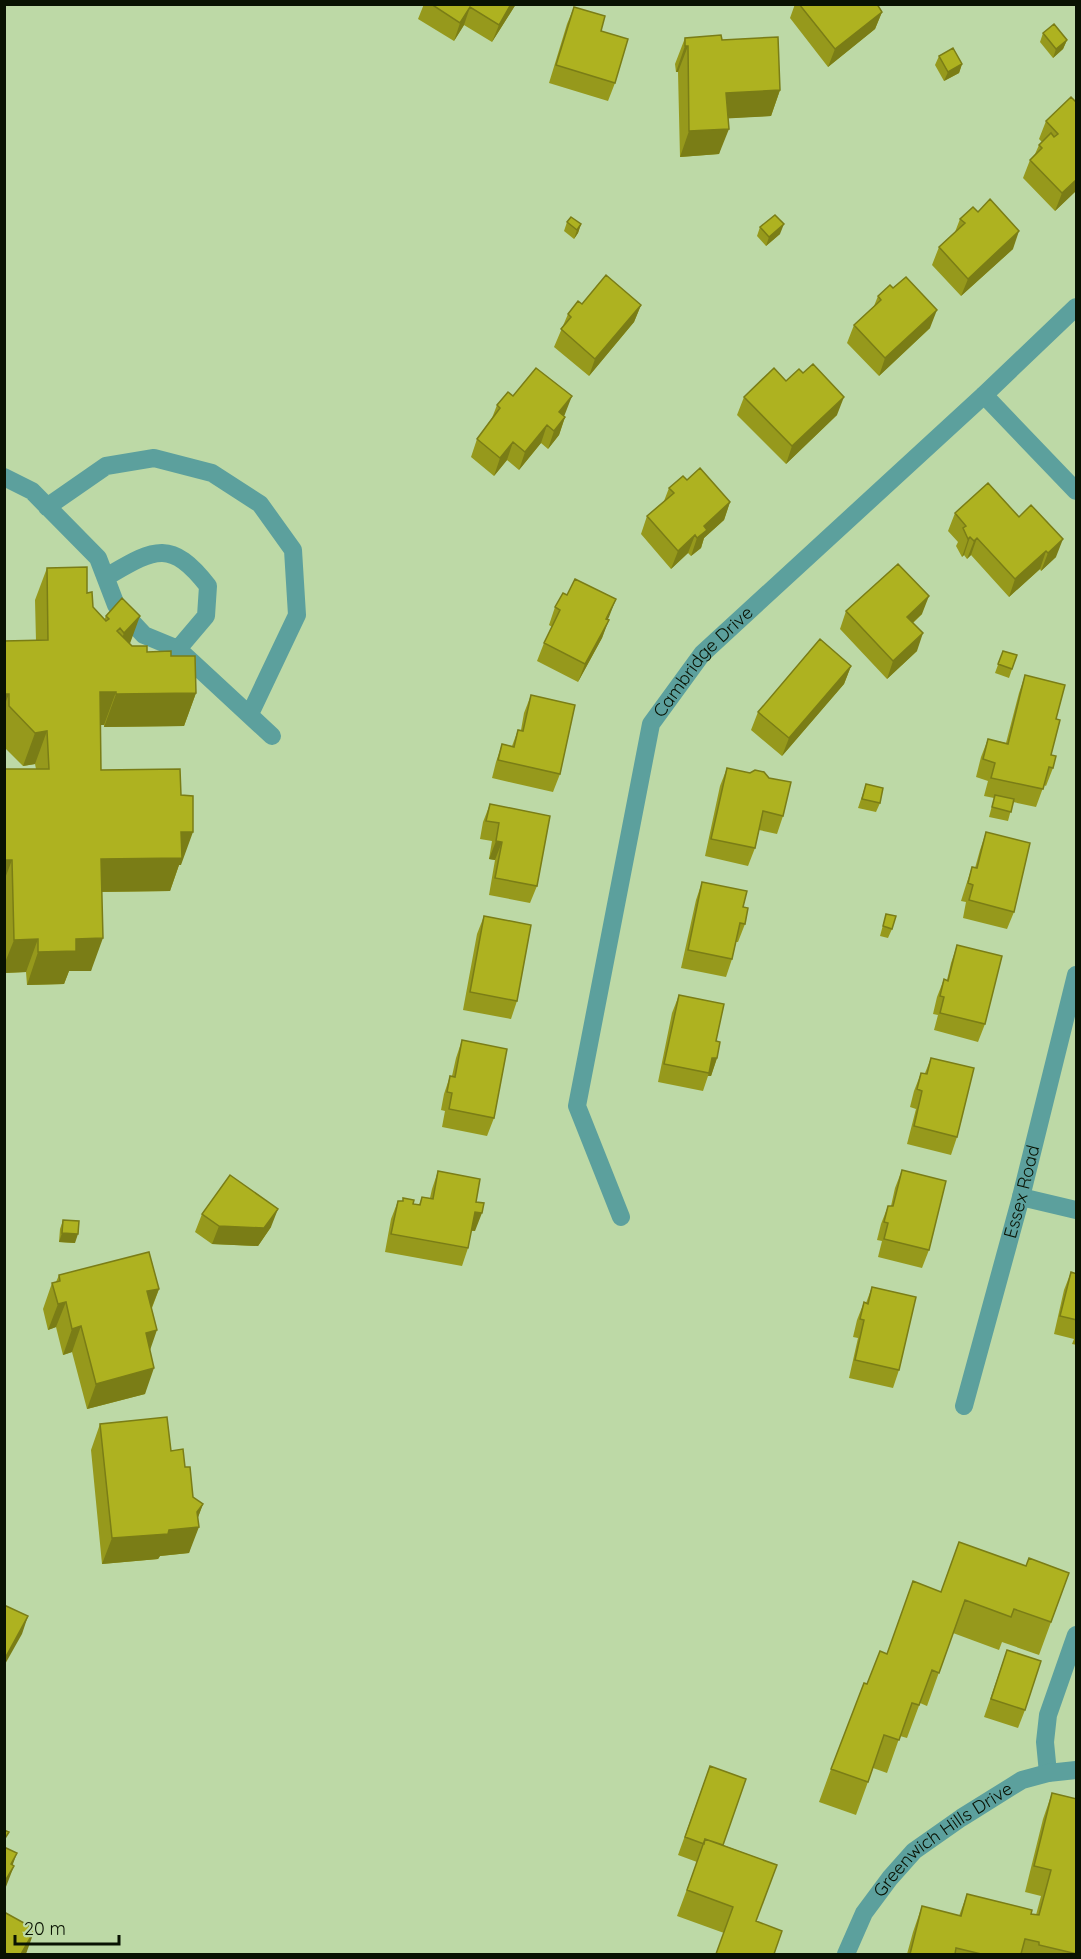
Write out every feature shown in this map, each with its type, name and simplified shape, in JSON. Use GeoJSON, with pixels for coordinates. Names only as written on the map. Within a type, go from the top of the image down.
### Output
{"type":"FeatureCollection","features":[{"type":"Feature","properties":{"kind":"street","name":"Cambridge Drive"},"geometry":{"type":"LineString","coordinates":[[621,1217],[577,1106],[651,723],[702,654],[1077,307]]}},
{"type":"Feature","properties":{"kind":"street"},"geometry":{"type":"LineString","coordinates":[[984,395],[1077,490]]}},
{"type":"Feature","properties":{"kind":"street"},"geometry":{"type":"LineString","coordinates":[[47,507],[106,466],[154,458],[212,473],[260,504],[292,550],[297,615],[250,714]]}},
{"type":"Feature","properties":{"kind":"street"},"geometry":{"type":"LineString","coordinates":[[4,477],[32,491],[98,558],[116,605],[144,635],[178,649],[272,736]]}},
{"type":"Feature","properties":{"kind":"street"},"geometry":{"type":"LineString","coordinates":[[106,577],[144,555],[173,554],[192,566],[208,586],[206,616],[178,649]]}},
{"type":"Feature","properties":{"kind":"street","name":"Essex Road"},"geometry":{"type":"LineString","coordinates":[[964,1406],[1021,1197],[1077,975]]}},
{"type":"Feature","properties":{"kind":"street"},"geometry":{"type":"LineString","coordinates":[[1021,1197],[1077,1210]]}},
{"type":"Feature","properties":{"kind":"street"},"geometry":{"type":"LineString","coordinates":[[1048,1773],[1045,1742],[1048,1715],[1077,1635]]}},
{"type":"Feature","properties":{"kind":"street","name":"Greenwich Hills Drive"},"geometry":{"type":"LineString","coordinates":[[846,1954],[864,1913],[914,1851],[1022,1780],[1048,1773],[1077,1770]]}},
{"type":"Feature","properties":{"kind":"building"},"geometry":{"type":"Polygon","coordinates":[[[431,4],[511,4],[499,25],[470,7],[460,23],[431,4]]]}},
{"type":"Feature","properties":{"kind":"building"},"geometry":{"type":"Polygon","coordinates":[[[799,4],[877,4],[882,12],[835,49],[799,4]]]}},
{"type":"Feature","properties":{"kind":"building"},"geometry":{"type":"Polygon","coordinates":[[[574,7],[605,16],[601,31],[628,39],[615,83],[556,65],[574,7]]]}},
{"type":"Feature","properties":{"kind":"building"},"geometry":{"type":"Polygon","coordinates":[[[1054,24],[1067,40],[1056,49],[1043,33],[1054,24]]]}},
{"type":"Feature","properties":{"kind":"building"},"geometry":{"type":"Polygon","coordinates":[[[721,35],[722,40],[778,37],[780,90],[726,93],[729,129],[689,131],[688,46],[685,46],[685,38],[721,35]]]}},
{"type":"Feature","properties":{"kind":"building"},"geometry":{"type":"Polygon","coordinates":[[[953,48],[962,64],[948,72],[939,56],[953,48]]]}},
{"type":"Feature","properties":{"kind":"building"},"geometry":{"type":"Polygon","coordinates":[[[1071,97],[1077,103],[1077,179],[1062,193],[1030,160],[1042,148],[1039,145],[1051,133],[1054,137],[1058,134],[1046,121],[1071,97]]]}},
{"type":"Feature","properties":{"kind":"building"},"geometry":{"type":"Polygon","coordinates":[[[990,199],[1019,231],[968,279],[939,247],[965,223],[960,219],[973,207],[978,212],[990,199]]]}},
{"type":"Feature","properties":{"kind":"building"},"geometry":{"type":"Polygon","coordinates":[[[775,215],[784,224],[769,237],[760,227],[775,215]]]}},
{"type":"Feature","properties":{"kind":"building"},"geometry":{"type":"Polygon","coordinates":[[[571,217],[581,224],[577,230],[567,222],[571,217]]]}},
{"type":"Feature","properties":{"kind":"building"},"geometry":{"type":"Polygon","coordinates":[[[606,275],[641,305],[595,359],[561,329],[571,317],[568,314],[578,301],[582,304],[606,275]]]}},
{"type":"Feature","properties":{"kind":"building"},"geometry":{"type":"Polygon","coordinates":[[[906,277],[937,310],[885,358],[854,325],[881,300],[878,296],[890,285],[893,288],[906,277]]]}},
{"type":"Feature","properties":{"kind":"building"},"geometry":{"type":"Polygon","coordinates":[[[813,364],[844,397],[792,446],[744,397],[774,368],[786,381],[799,369],[803,373],[813,364]]]}},
{"type":"Feature","properties":{"kind":"building"},"geometry":{"type":"Polygon","coordinates":[[[536,368],[572,396],[559,412],[565,417],[554,431],[547,425],[525,452],[513,442],[500,458],[477,439],[500,408],[497,405],[508,392],[513,396],[536,368]]]}},
{"type":"Feature","properties":{"kind":"building"},"geometry":{"type":"Polygon","coordinates":[[[700,468],[730,502],[704,526],[707,530],[697,538],[695,535],[678,551],[647,516],[674,493],[669,488],[683,476],[687,480],[700,468]]]}},
{"type":"Feature","properties":{"kind":"building"},"geometry":{"type":"Polygon","coordinates":[[[988,483],[1019,517],[1031,505],[1063,539],[1015,579],[977,538],[974,541],[970,537],[968,539],[963,528],[966,526],[955,513],[988,483]]]}},
{"type":"Feature","properties":{"kind":"building"},"geometry":{"type":"Polygon","coordinates":[[[898,564],[929,596],[907,617],[923,633],[893,661],[846,611],[898,564]]]}},
{"type":"Feature","properties":{"kind":"building"},"geometry":{"type":"Polygon","coordinates":[[[87,567],[87,593],[92,592],[93,607],[106,621],[109,619],[106,616],[122,598],[140,616],[124,633],[120,628],[117,631],[132,646],[147,646],[147,652],[171,651],[171,656],[195,656],[196,693],[116,694],[116,692],[100,692],[101,770],[180,769],[181,795],[193,796],[193,832],[181,832],[182,858],[101,859],[103,938],[76,939],[76,951],[38,952],[38,939],[14,940],[12,860],[4,860],[4,769],[49,769],[47,731],[35,733],[9,706],[9,694],[4,694],[4,641],[48,640],[47,568],[87,567]]]}},
{"type":"Feature","properties":{"kind":"building"},"geometry":{"type":"Polygon","coordinates":[[[575,579],[616,599],[606,619],[609,620],[585,664],[544,643],[560,610],[555,607],[563,593],[567,595],[575,579]]]}},
{"type":"Feature","properties":{"kind":"building"},"geometry":{"type":"Polygon","coordinates":[[[820,639],[851,666],[789,738],[758,712],[820,639]]]}},
{"type":"Feature","properties":{"kind":"building"},"geometry":{"type":"Polygon","coordinates":[[[1003,651],[1017,655],[1012,669],[998,664],[1003,651]]]}},
{"type":"Feature","properties":{"kind":"building"},"geometry":{"type":"Polygon","coordinates":[[[1025,675],[1065,685],[1056,719],[1060,720],[1051,755],[1056,756],[1053,768],[1049,767],[1043,789],[991,778],[995,763],[983,759],[988,739],[1008,744],[1025,675]]]}},
{"type":"Feature","properties":{"kind":"building"},"geometry":{"type":"Polygon","coordinates":[[[531,695],[575,705],[560,774],[498,760],[502,744],[514,747],[518,730],[523,731],[531,695]]]}},
{"type":"Feature","properties":{"kind":"building"},"geometry":{"type":"Polygon","coordinates":[[[727,768],[750,773],[755,770],[764,772],[769,778],[791,782],[783,816],[763,811],[755,848],[711,839],[727,768]]]}},
{"type":"Feature","properties":{"kind":"building"},"geometry":{"type":"Polygon","coordinates":[[[866,784],[883,788],[880,803],[862,799],[866,784]]]}},
{"type":"Feature","properties":{"kind":"building"},"geometry":{"type":"Polygon","coordinates":[[[995,795],[1014,799],[1011,812],[992,807],[995,795]]]}},
{"type":"Feature","properties":{"kind":"building"},"geometry":{"type":"Polygon","coordinates":[[[490,804],[550,816],[537,886],[495,878],[502,842],[496,841],[499,823],[486,821],[490,804]]]}},
{"type":"Feature","properties":{"kind":"building"},"geometry":{"type":"Polygon","coordinates":[[[986,832],[1030,843],[1014,912],[969,900],[973,885],[968,883],[972,867],[977,868],[986,832]]]}},
{"type":"Feature","properties":{"kind":"building"},"geometry":{"type":"Polygon","coordinates":[[[702,882],[747,891],[743,907],[748,908],[745,924],[740,923],[732,959],[688,950],[702,882]]]}},
{"type":"Feature","properties":{"kind":"building"},"geometry":{"type":"Polygon","coordinates":[[[886,914],[896,916],[892,929],[883,926],[886,914]]]}},
{"type":"Feature","properties":{"kind":"building"},"geometry":{"type":"Polygon","coordinates":[[[484,916],[531,925],[517,1001],[470,992],[484,916]]]}},
{"type":"Feature","properties":{"kind":"building"},"geometry":{"type":"Polygon","coordinates":[[[957,945],[1002,956],[985,1024],[940,1013],[944,997],[940,996],[944,979],[948,981],[957,945]]]}},
{"type":"Feature","properties":{"kind":"building"},"geometry":{"type":"Polygon","coordinates":[[[679,995],[724,1004],[716,1041],[720,1042],[717,1058],[712,1058],[709,1073],[664,1064],[679,995]]]}},
{"type":"Feature","properties":{"kind":"building"},"geometry":{"type":"Polygon","coordinates":[[[462,1040],[507,1049],[494,1118],[449,1109],[452,1093],[447,1092],[450,1076],[455,1077],[462,1040]]]}},
{"type":"Feature","properties":{"kind":"building"},"geometry":{"type":"Polygon","coordinates":[[[931,1058],[974,1068],[957,1137],[914,1126],[922,1091],[917,1089],[921,1073],[927,1074],[931,1058]]]}},
{"type":"Feature","properties":{"kind":"building"},"geometry":{"type":"Polygon","coordinates":[[[902,1170],[946,1181],[929,1250],[884,1239],[888,1223],[884,1222],[888,1206],[893,1206],[902,1170]]]}},
{"type":"Feature","properties":{"kind":"building"},"geometry":{"type":"Polygon","coordinates":[[[438,1171],[480,1179],[476,1202],[484,1203],[482,1213],[475,1212],[468,1248],[391,1234],[398,1201],[403,1201],[403,1198],[414,1200],[413,1204],[420,1205],[422,1197],[433,1199],[438,1171]]]}},
{"type":"Feature","properties":{"kind":"building"},"geometry":{"type":"Polygon","coordinates":[[[230,1175],[278,1209],[264,1228],[219,1226],[202,1214],[230,1175]]]}},
{"type":"Feature","properties":{"kind":"building"},"geometry":{"type":"Polygon","coordinates":[[[63,1220],[79,1221],[78,1234],[62,1233],[63,1220]]]}},
{"type":"Feature","properties":{"kind":"building"},"geometry":{"type":"Polygon","coordinates":[[[149,1252],[159,1289],[147,1291],[157,1330],[146,1333],[154,1368],[96,1384],[81,1326],[72,1329],[66,1302],[58,1304],[52,1283],[60,1281],[59,1275],[149,1252]]]}},
{"type":"Feature","properties":{"kind":"building"},"geometry":{"type":"Polygon","coordinates":[[[1071,1272],[1077,1274],[1077,1320],[1060,1316],[1071,1272]]]}},
{"type":"Feature","properties":{"kind":"building"},"geometry":{"type":"Polygon","coordinates":[[[872,1287],[916,1297],[899,1370],[855,1360],[864,1320],[860,1319],[864,1302],[868,1304],[872,1287]]]}},
{"type":"Feature","properties":{"kind":"building"},"geometry":{"type":"Polygon","coordinates":[[[167,1417],[171,1451],[183,1449],[185,1467],[190,1467],[193,1497],[203,1504],[197,1512],[199,1527],[169,1530],[168,1534],[112,1538],[100,1424],[167,1417]]]}},
{"type":"Feature","properties":{"kind":"building"},"geometry":{"type":"Polygon","coordinates":[[[959,1542],[1026,1566],[1029,1558],[1069,1573],[1051,1622],[1014,1609],[1011,1617],[965,1600],[939,1673],[932,1670],[919,1705],[912,1703],[899,1740],[884,1735],[868,1782],[831,1769],[864,1683],[867,1684],[880,1651],[887,1654],[913,1581],[941,1592],[959,1542]]]}},
{"type":"Feature","properties":{"kind":"building"},"geometry":{"type":"Polygon","coordinates":[[[4,1605],[28,1616],[4,1660],[4,1605]]]}},
{"type":"Feature","properties":{"kind":"building"},"geometry":{"type":"Polygon","coordinates":[[[1007,1650],[1041,1661],[1025,1710],[991,1699],[1007,1650]]]}},
{"type":"Feature","properties":{"kind":"building"},"geometry":{"type":"Polygon","coordinates":[[[710,1766],[746,1779],[723,1845],[705,1839],[704,1844],[685,1837],[710,1766]]]}},
{"type":"Feature","properties":{"kind":"building"},"geometry":{"type":"Polygon","coordinates":[[[1052,1793],[1077,1799],[1077,1954],[1039,1945],[1039,1942],[1025,1939],[1021,1954],[981,1954],[956,1948],[955,1954],[910,1954],[922,1906],[961,1916],[967,1894],[1032,1910],[1031,1914],[1039,1915],[1051,1870],[1034,1866],[1052,1793]]]}},
{"type":"Feature","properties":{"kind":"building"},"geometry":{"type":"Polygon","coordinates":[[[4,1830],[9,1832],[4,1840],[4,1830]]]}},
{"type":"Feature","properties":{"kind":"building"},"geometry":{"type":"Polygon","coordinates":[[[705,1839],[777,1865],[756,1921],[782,1931],[774,1954],[716,1954],[733,1907],[687,1890],[705,1839]]]}},
{"type":"Feature","properties":{"kind":"building"},"geometry":{"type":"Polygon","coordinates":[[[4,1847],[17,1853],[11,1864],[14,1866],[4,1883],[4,1847]]]}},
{"type":"Feature","properties":{"kind":"building"},"geometry":{"type":"Polygon","coordinates":[[[4,1912],[35,1929],[21,1954],[4,1953],[4,1912]]]}}]}
